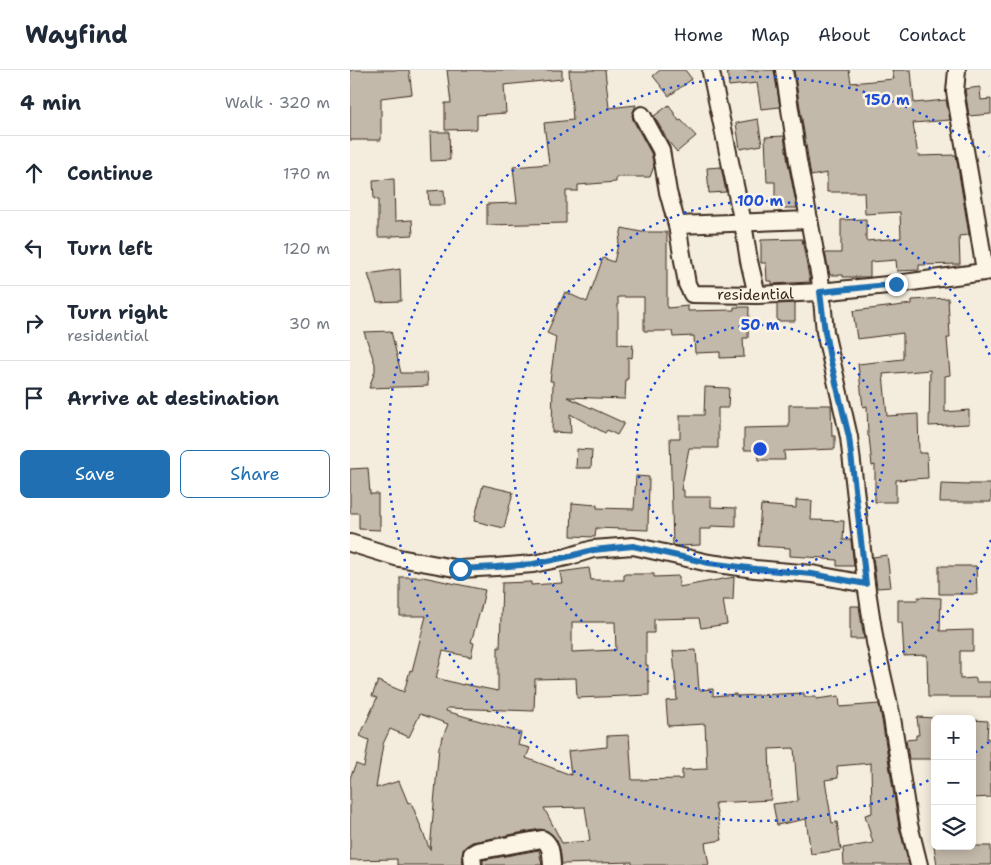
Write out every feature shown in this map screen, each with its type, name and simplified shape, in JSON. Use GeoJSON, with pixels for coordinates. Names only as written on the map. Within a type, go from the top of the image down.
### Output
{"type":"FeatureCollection","features":[{"type":"Feature","properties":{"kind":"street"},"geometry":{"type":"LineString","coordinates":[[784,70],[798,161],[820,278],[820,292],[827,341],[849,437],[866,584],[875,642],[892,718],[909,825],[919,865]]}},
{"type":"Feature","properties":{"kind":"street","name":"residential"},"geometry":{"type":"LineString","coordinates":[[677,225],[687,284],[692,294],[758,295],[820,292],[988,271],[955,92],[957,70]]}},
{"type":"Feature","properties":{"kind":"street"},"geometry":{"type":"LineString","coordinates":[[712,72],[749,261],[758,295]]}},
{"type":"Feature","properties":{"kind":"street"},"geometry":{"type":"LineString","coordinates":[[642,115],[661,150],[668,192],[677,225],[809,220]]}},
{"type":"Feature","properties":{"kind":"street"},"geometry":{"type":"LineString","coordinates":[[350,543],[399,558],[460,569],[533,564],[593,550],[633,546],[709,563],[812,574],[866,584]]}},
{"type":"Feature","properties":{"kind":"street"},"geometry":{"type":"LineString","coordinates":[[473,865],[472,854],[478,851],[542,840],[547,841],[550,846],[552,865]]}},
{"type":"Feature","properties":{"kind":"building"},"geometry":{"type":"Polygon","coordinates":[[[350,70],[409,70],[412,94],[381,98],[381,140],[350,140],[350,70]]]}},
{"type":"Feature","properties":{"kind":"building"},"geometry":{"type":"Polygon","coordinates":[[[447,70],[562,70],[562,79],[504,85],[506,113],[477,115],[477,129],[445,130],[445,103],[451,103],[447,70]]]}},
{"type":"Feature","properties":{"kind":"building"},"geometry":{"type":"Polygon","coordinates":[[[569,70],[605,70],[609,108],[636,105],[632,115],[633,120],[651,153],[654,166],[650,177],[616,177],[616,182],[578,185],[578,191],[566,191],[566,223],[487,225],[487,204],[517,203],[513,167],[549,164],[544,123],[573,120],[569,70]]]}},
{"type":"Feature","properties":{"kind":"building"},"geometry":{"type":"Polygon","coordinates":[[[660,70],[685,70],[692,79],[669,96],[653,76],[660,70]]]}},
{"type":"Feature","properties":{"kind":"building"},"geometry":{"type":"Polygon","coordinates":[[[727,70],[774,70],[780,107],[761,109],[757,83],[729,86],[727,70]]]}},
{"type":"Feature","properties":{"kind":"building"},"geometry":{"type":"Polygon","coordinates":[[[794,70],[849,70],[851,83],[894,79],[892,70],[911,70],[914,103],[946,100],[950,120],[913,123],[918,156],[956,155],[969,235],[959,236],[960,264],[919,265],[919,270],[897,271],[896,260],[870,262],[870,277],[830,275],[825,253],[841,253],[841,220],[866,219],[866,241],[901,238],[900,212],[865,214],[864,192],[827,192],[827,173],[811,176],[794,70]]]}},
{"type":"Feature","properties":{"kind":"building"},"geometry":{"type":"Polygon","coordinates":[[[980,87],[981,100],[991,99],[991,114],[969,116],[965,89],[980,87]]]}},
{"type":"Feature","properties":{"kind":"building"},"geometry":{"type":"Polygon","coordinates":[[[669,105],[679,121],[681,120],[696,136],[677,152],[668,141],[654,116],[669,105]]]}},
{"type":"Feature","properties":{"kind":"building"},"geometry":{"type":"Polygon","coordinates":[[[758,119],[762,145],[740,149],[736,123],[758,119]]]}},
{"type":"Feature","properties":{"kind":"building"},"geometry":{"type":"Polygon","coordinates":[[[430,132],[449,132],[450,160],[431,161],[430,132]]]}},
{"type":"Feature","properties":{"kind":"building"},"geometry":{"type":"Polygon","coordinates":[[[784,136],[797,208],[775,208],[775,182],[767,182],[765,137],[784,136]]]}},
{"type":"Feature","properties":{"kind":"building"},"geometry":{"type":"Polygon","coordinates":[[[721,167],[726,192],[709,193],[707,168],[721,167]]]}},
{"type":"Feature","properties":{"kind":"building"},"geometry":{"type":"Polygon","coordinates":[[[394,179],[395,221],[412,220],[413,235],[378,237],[378,199],[374,199],[373,180],[394,179]]]}},
{"type":"Feature","properties":{"kind":"building"},"geometry":{"type":"Polygon","coordinates":[[[444,190],[445,205],[429,205],[428,191],[444,190]]]}},
{"type":"Feature","properties":{"kind":"building"},"geometry":{"type":"Polygon","coordinates":[[[622,228],[641,232],[667,232],[667,308],[688,306],[688,311],[734,310],[734,307],[749,307],[748,338],[743,338],[744,357],[720,358],[720,352],[695,353],[694,336],[673,337],[672,331],[644,331],[644,297],[618,297],[618,344],[633,345],[632,358],[628,357],[628,379],[626,379],[625,399],[567,397],[624,423],[617,435],[607,430],[605,433],[570,414],[571,433],[552,432],[553,381],[550,381],[556,337],[547,333],[565,292],[587,302],[603,258],[614,262],[622,228]]]}},
{"type":"Feature","properties":{"kind":"building"},"geometry":{"type":"Polygon","coordinates":[[[802,239],[810,282],[772,284],[772,281],[767,281],[766,263],[761,263],[761,240],[802,239]]]}},
{"type":"Feature","properties":{"kind":"building"},"geometry":{"type":"Polygon","coordinates":[[[400,269],[401,301],[377,302],[368,274],[400,269]]]}},
{"type":"Feature","properties":{"kind":"building"},"geometry":{"type":"Polygon","coordinates":[[[948,298],[950,338],[947,338],[950,375],[945,376],[945,412],[969,410],[969,424],[929,426],[930,370],[883,374],[887,416],[918,414],[919,453],[927,453],[928,478],[896,480],[896,502],[875,502],[875,465],[872,466],[867,406],[863,407],[858,364],[903,359],[903,333],[857,339],[853,311],[912,304],[912,300],[948,298]]]}},
{"type":"Feature","properties":{"kind":"building"},"geometry":{"type":"Polygon","coordinates":[[[795,303],[795,321],[777,321],[777,304],[795,303]]]}},
{"type":"Feature","properties":{"kind":"building"},"geometry":{"type":"Polygon","coordinates":[[[391,331],[401,373],[427,373],[428,386],[369,388],[375,371],[375,364],[364,332],[391,331]]]}},
{"type":"Feature","properties":{"kind":"building"},"geometry":{"type":"Polygon","coordinates":[[[705,387],[729,388],[728,408],[718,408],[718,448],[689,448],[681,490],[684,490],[684,497],[711,497],[711,507],[736,508],[736,527],[711,526],[711,529],[700,529],[700,545],[678,546],[673,545],[670,438],[680,438],[680,415],[704,415],[705,387]]]}},
{"type":"Feature","properties":{"kind":"building"},"geometry":{"type":"Polygon","coordinates":[[[789,405],[831,405],[832,436],[835,436],[835,449],[784,451],[785,460],[759,460],[758,450],[744,450],[744,428],[789,427],[789,405]]]}},
{"type":"Feature","properties":{"kind":"building"},"geometry":{"type":"Polygon","coordinates":[[[577,449],[592,450],[591,468],[576,468],[577,449]]]}},
{"type":"Feature","properties":{"kind":"building"},"geometry":{"type":"Polygon","coordinates":[[[368,468],[370,494],[378,494],[380,530],[359,529],[359,513],[350,513],[350,469],[368,468]]]}},
{"type":"Feature","properties":{"kind":"building"},"geometry":{"type":"Polygon","coordinates":[[[636,476],[649,477],[648,530],[596,528],[595,537],[571,536],[572,503],[597,505],[597,508],[634,509],[636,476]]]}},
{"type":"Feature","properties":{"kind":"building"},"geometry":{"type":"Polygon","coordinates":[[[941,484],[991,484],[991,502],[940,502],[941,484]]]}},
{"type":"Feature","properties":{"kind":"building"},"geometry":{"type":"Polygon","coordinates":[[[483,485],[513,492],[504,528],[474,521],[483,485]]]}},
{"type":"Feature","properties":{"kind":"building"},"geometry":{"type":"Polygon","coordinates":[[[796,500],[812,501],[811,520],[844,521],[843,540],[851,540],[854,566],[837,566],[837,560],[790,556],[790,548],[758,546],[761,505],[796,508],[796,500]]]}},
{"type":"Feature","properties":{"kind":"building"},"geometry":{"type":"Polygon","coordinates":[[[887,555],[891,587],[877,588],[873,557],[887,555]]]}},
{"type":"Feature","properties":{"kind":"building"},"geometry":{"type":"Polygon","coordinates":[[[939,566],[976,566],[977,594],[939,594],[939,566]]]}},
{"type":"Feature","properties":{"kind":"building"},"geometry":{"type":"Polygon","coordinates":[[[589,568],[591,580],[624,580],[624,574],[654,574],[654,577],[679,576],[679,587],[734,577],[733,600],[723,600],[727,624],[701,628],[699,618],[654,619],[654,633],[646,633],[646,665],[648,665],[649,695],[577,698],[576,678],[535,679],[534,711],[447,708],[446,711],[521,733],[518,745],[530,748],[526,758],[571,775],[568,751],[607,747],[607,736],[629,735],[632,780],[682,779],[682,770],[707,769],[705,724],[668,726],[666,701],[677,700],[673,651],[696,650],[699,690],[713,689],[713,696],[804,693],[804,697],[816,697],[816,699],[839,696],[840,707],[879,704],[899,827],[909,865],[844,865],[843,848],[873,843],[865,815],[872,813],[871,763],[837,766],[838,778],[825,780],[832,823],[837,822],[841,850],[811,854],[806,819],[777,825],[773,804],[798,801],[794,748],[769,749],[771,800],[715,803],[722,840],[705,843],[709,865],[632,865],[632,862],[562,864],[560,849],[556,839],[548,831],[540,829],[472,842],[463,850],[463,865],[397,865],[397,859],[350,860],[350,778],[356,764],[364,767],[369,740],[360,736],[377,698],[372,696],[378,681],[404,692],[410,670],[412,671],[426,616],[400,616],[400,577],[423,577],[485,590],[471,642],[474,643],[471,657],[443,651],[436,678],[498,691],[498,647],[500,648],[502,583],[531,582],[531,585],[562,583],[560,572],[589,568]],[[572,622],[572,652],[616,650],[615,622],[572,622]],[[420,714],[409,737],[390,729],[383,744],[376,788],[399,781],[408,803],[411,802],[430,850],[439,747],[448,724],[420,714]],[[585,807],[544,808],[562,843],[590,841],[585,807]]]}},
{"type":"Feature","properties":{"kind":"building"},"geometry":{"type":"Polygon","coordinates":[[[918,597],[941,598],[940,631],[973,630],[973,651],[960,651],[960,679],[976,678],[976,682],[991,682],[991,697],[928,697],[927,655],[904,656],[902,623],[898,623],[898,600],[918,600],[918,597]]]}},
{"type":"Feature","properties":{"kind":"building"},"geometry":{"type":"Polygon","coordinates":[[[850,606],[859,606],[864,639],[850,639],[850,606]]]}},
{"type":"Feature","properties":{"kind":"building"},"geometry":{"type":"Polygon","coordinates":[[[917,717],[931,718],[931,759],[909,759],[906,740],[916,739],[916,735],[919,735],[917,717]]]}},
{"type":"Feature","properties":{"kind":"building"},"geometry":{"type":"Polygon","coordinates":[[[976,720],[988,721],[987,739],[990,739],[991,797],[976,798],[976,720]]]}},
{"type":"Feature","properties":{"kind":"building"},"geometry":{"type":"Polygon","coordinates":[[[976,846],[991,846],[991,865],[937,865],[935,850],[976,850],[976,846]]]}},
{"type":"Feature","properties":{"kind":"building"},"geometry":{"type":"Polygon","coordinates":[[[539,850],[542,865],[483,865],[483,860],[539,850]]]}},
{"type":"Feature","properties":{"kind":"route"},"geometry":{"type":"LineString","coordinates":[[460,569],[533,564],[593,550],[633,546],[709,563],[812,574],[866,584],[849,437],[830,358],[820,292],[896,284]]}}]}
